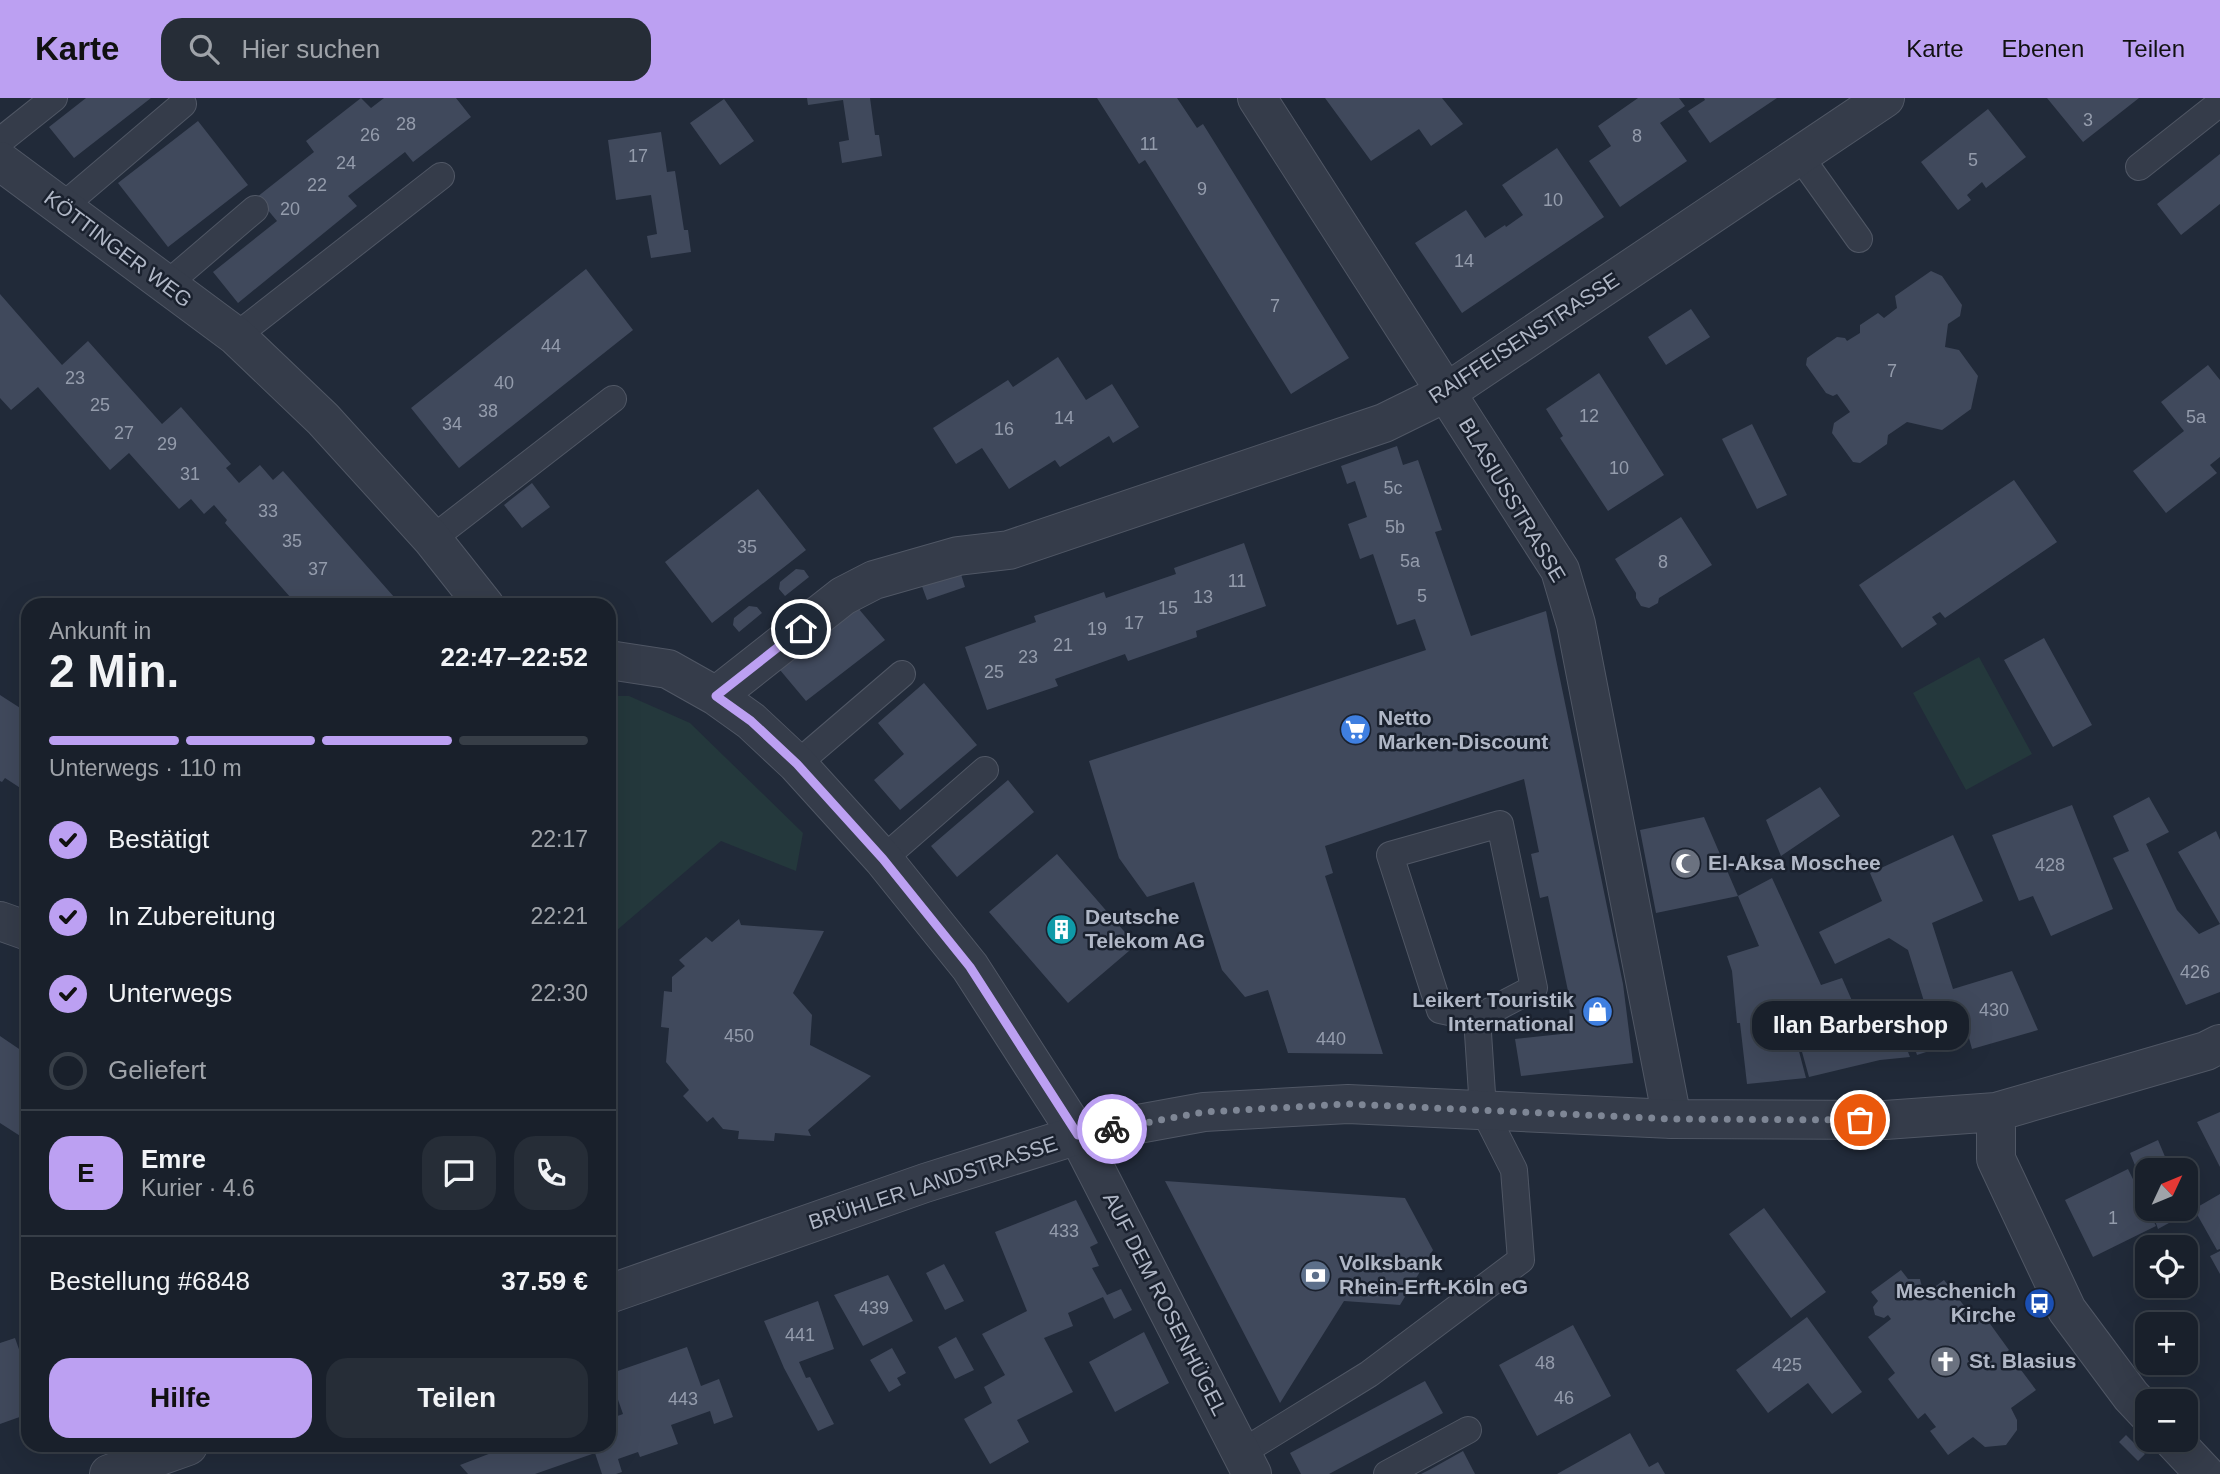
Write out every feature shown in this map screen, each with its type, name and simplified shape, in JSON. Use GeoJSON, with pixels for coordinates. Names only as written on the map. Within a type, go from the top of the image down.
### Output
{"type":"FeatureCollection","features":[{"type":"Feature","properties":{"kind":"street","name":"BLASIUSSTRASSE"},"geometry":{"type":"LineString","coordinates":[[1257,98],[1559,570],[1576,624],[1672,1119]]}},
{"type":"Feature","properties":{"kind":"street","name":"RAIFFEISENSTRASSE"},"geometry":{"type":"LineString","coordinates":[[716,696],[843,596],[874,580],[958,556],[1009,550],[1384,423],[1447,392],[1799,155],[1870,102]]}},
{"type":"Feature","properties":{"kind":"street","name":"KÖTTINGER WEG"},"geometry":{"type":"LineString","coordinates":[[0,161],[236,336],[323,419],[432,539],[479,598]]}},
{"type":"Feature","properties":{"kind":"street","name":"AUF DEM ROSENHÜGEL"},"geometry":{"type":"LineString","coordinates":[[616,661],[668,669],[716,696],[751,721],[797,764],[883,859],[970,967],[1078,1135],[1247,1463]]}},
{"type":"Feature","properties":{"kind":"street"},"geometry":{"type":"LineString","coordinates":[[0,921],[21,928]]}},
{"type":"Feature","properties":{"kind":"street","name":"BRÜHLER LANDSTRASSE"},"geometry":{"type":"LineString","coordinates":[[616,1292],[917,1185],[1078,1135],[1204,1112],[1348,1104],[1483,1108],[1672,1119],[1885,1120],[1996,1112],[2206,1051],[2220,1044]]}},
{"type":"Feature","properties":{"kind":"street"},"geometry":{"type":"LineString","coordinates":[[1996,1112],[1996,1159],[2067,1310],[2135,1400]]}},
{"type":"Feature","properties":{"kind":"street"},"geometry":{"type":"LineString","coordinates":[[109,1474],[171,1452]]}},
{"type":"Feature","properties":{"kind":"street"},"geometry":{"type":"LineString","coordinates":[[2185,1452],[2206,1474]]}},
{"type":"Feature","properties":{"kind":"lane"},"geometry":{"type":"LineString","coordinates":[[0,141],[54,98]]}},
{"type":"Feature","properties":{"kind":"lane"},"geometry":{"type":"LineString","coordinates":[[2140,167],[2220,103]]}},
{"type":"Feature","properties":{"kind":"lane"},"geometry":{"type":"LineString","coordinates":[[62,207],[183,104]]}},
{"type":"Feature","properties":{"kind":"lane"},"geometry":{"type":"LineString","coordinates":[[1799,155],[1859,239]]}},
{"type":"Feature","properties":{"kind":"lane"},"geometry":{"type":"LineString","coordinates":[[236,336],[441,176]]}},
{"type":"Feature","properties":{"kind":"lane"},"geometry":{"type":"LineString","coordinates":[[166,285],[256,209]]}},
{"type":"Feature","properties":{"kind":"lane"},"geometry":{"type":"LineString","coordinates":[[432,539],[613,399]]}},
{"type":"Feature","properties":{"kind":"lane"},"geometry":{"type":"LineString","coordinates":[[797,764],[902,674]]}},
{"type":"Feature","properties":{"kind":"lane"},"geometry":{"type":"LineString","coordinates":[[883,859],[985,770]]}},
{"type":"Feature","properties":{"kind":"lane"},"geometry":{"type":"LineString","coordinates":[[1500,824],[1534,988],[1476,1018],[1440,1010],[1390,855],[1500,824]]}},
{"type":"Feature","properties":{"kind":"lane"},"geometry":{"type":"LineString","coordinates":[[1247,1463],[1521,1260],[1514,1170],[1483,1108],[1476,1018]]}},
{"type":"Feature","properties":{"kind":"lane"},"geometry":{"type":"LineString","coordinates":[[1387,1474],[1468,1430]]}},
{"type":"Feature","properties":{"kind":"green space"},"geometry":{"type":"Polygon","coordinates":[[[1979,657],[2032,754],[1966,790],[1913,693],[1979,657]]]}},
{"type":"Feature","properties":{"kind":"green space"},"geometry":{"type":"Polygon","coordinates":[[[616,696],[629,696],[690,723],[803,833],[796,871],[721,841],[616,931],[616,696]]]}},
{"type":"Feature","properties":{"kind":"building"},"geometry":{"type":"Polygon","coordinates":[[[86,98],[151,98],[74,158],[49,127],[86,98]]]}},
{"type":"Feature","properties":{"kind":"building"},"geometry":{"type":"Polygon","coordinates":[[[361,98],[371,108],[384,98],[456,98],[471,117],[413,162],[405,152],[348,196],[357,206],[238,303],[213,272],[277,221],[257,197],[314,152],[306,141],[361,98]]]}},
{"type":"Feature","properties":{"kind":"building"},"geometry":{"type":"Polygon","coordinates":[[[807,98],[870,98],[875,135],[879,135],[882,156],[842,163],[839,142],[849,140],[843,100],[808,105],[807,98]]]}},
{"type":"Feature","properties":{"kind":"building"},"geometry":{"type":"Polygon","coordinates":[[[1097,98],[1177,98],[1197,128],[1203,124],[1349,358],[1291,394],[1145,160],[1139,164],[1097,98]]]}},
{"type":"Feature","properties":{"kind":"building"},"geometry":{"type":"Polygon","coordinates":[[[1325,98],[1442,98],[1463,124],[1431,146],[1419,129],[1371,161],[1325,98]]]}},
{"type":"Feature","properties":{"kind":"building"},"geometry":{"type":"Polygon","coordinates":[[[1638,98],[1679,98],[1685,106],[1660,123],[1687,161],[1620,207],[1589,161],[1611,146],[1598,126],[1638,98]]]}},
{"type":"Feature","properties":{"kind":"building"},"geometry":{"type":"Polygon","coordinates":[[[1704,98],[1777,98],[1710,143],[1688,111],[1705,100],[1704,98]]]}},
{"type":"Feature","properties":{"kind":"building"},"geometry":{"type":"Polygon","coordinates":[[[2047,98],[2139,98],[2083,142],[2047,98]]]}},
{"type":"Feature","properties":{"kind":"building"},"geometry":{"type":"Polygon","coordinates":[[[724,99],[754,141],[720,165],[690,123],[724,99]]]}},
{"type":"Feature","properties":{"kind":"building"},"geometry":{"type":"Polygon","coordinates":[[[1988,109],[2026,157],[1986,188],[1982,182],[1967,195],[1971,200],[1958,210],[1921,162],[1988,109]]]}},
{"type":"Feature","properties":{"kind":"building"},"geometry":{"type":"Polygon","coordinates":[[[198,121],[248,185],[168,247],[118,183],[198,121]]]}},
{"type":"Feature","properties":{"kind":"building"},"geometry":{"type":"Polygon","coordinates":[[[661,132],[667,172],[675,171],[684,230],[688,230],[691,252],[651,258],[647,236],[657,234],[651,195],[616,200],[608,140],[661,132]]]}},
{"type":"Feature","properties":{"kind":"building"},"geometry":{"type":"Polygon","coordinates":[[[1557,148],[1604,217],[1462,313],[1415,243],[1466,210],[1485,238],[1505,225],[1506,227],[1523,215],[1502,185],[1557,148]]]}},
{"type":"Feature","properties":{"kind":"building"},"geometry":{"type":"Polygon","coordinates":[[[2220,154],[2220,204],[2181,235],[2157,204],[2220,154]]]}},
{"type":"Feature","properties":{"kind":"building"},"geometry":{"type":"Polygon","coordinates":[[[586,269],[633,330],[459,468],[411,408],[586,269]]]}},
{"type":"Feature","properties":{"kind":"building"},"geometry":{"type":"Polygon","coordinates":[[[1931,271],[1942,276],[1962,305],[1960,316],[1948,324],[1945,347],[1959,350],[1978,376],[1971,409],[1942,430],[1907,422],[1888,435],[1887,444],[1860,463],[1853,462],[1832,433],[1834,423],[1850,412],[1837,394],[1833,396],[1826,393],[1806,365],[1807,358],[1837,337],[1847,341],[1860,333],[1860,325],[1878,313],[1884,318],[1897,308],[1895,296],[1931,271]]]}},
{"type":"Feature","properties":{"kind":"building"},"geometry":{"type":"Polygon","coordinates":[[[0,294],[62,365],[88,341],[162,424],[181,407],[231,464],[226,468],[239,483],[260,465],[273,480],[283,471],[395,598],[291,598],[225,523],[227,520],[214,505],[204,514],[191,499],[179,509],[129,453],[110,470],[38,387],[11,410],[0,398],[0,294]]]}},
{"type":"Feature","properties":{"kind":"building"},"geometry":{"type":"Polygon","coordinates":[[[1691,309],[1710,337],[1666,365],[1648,337],[1691,309]]]}},
{"type":"Feature","properties":{"kind":"building"},"geometry":{"type":"Polygon","coordinates":[[[1058,357],[1086,400],[1112,384],[1139,427],[1113,443],[1109,436],[1060,467],[1055,460],[1009,489],[982,448],[956,464],[933,428],[1008,380],[1013,387],[1058,357]]]}},
{"type":"Feature","properties":{"kind":"building"},"geometry":{"type":"Polygon","coordinates":[[[2208,365],[2220,380],[2220,457],[2210,465],[2217,473],[2166,513],[2133,471],[2184,431],[2161,402],[2208,365]]]}},
{"type":"Feature","properties":{"kind":"building"},"geometry":{"type":"Polygon","coordinates":[[[1599,373],[1664,475],[1608,511],[1560,438],[1563,436],[1546,409],[1599,373]]]}},
{"type":"Feature","properties":{"kind":"building"},"geometry":{"type":"Polygon","coordinates":[[[1752,424],[1787,495],[1757,509],[1722,439],[1752,424]]]}},
{"type":"Feature","properties":{"kind":"building"},"geometry":{"type":"Polygon","coordinates":[[[1397,446],[1403,465],[1418,460],[1442,530],[1435,532],[1471,636],[1546,611],[1623,984],[1633,1063],[1521,1076],[1515,1039],[1571,1033],[1568,991],[1548,896],[1540,898],[1531,854],[1539,852],[1524,779],[1325,846],[1333,873],[1325,876],[1383,1054],[1288,1053],[1268,990],[1245,997],[1222,970],[1194,882],[1147,897],[1119,858],[1089,761],[1426,650],[1415,619],[1397,625],[1373,554],[1360,559],[1348,524],[1367,517],[1355,481],[1347,484],[1341,466],[1397,446]]]}},
{"type":"Feature","properties":{"kind":"building"},"geometry":{"type":"Polygon","coordinates":[[[2014,480],[2057,542],[1945,618],[1940,612],[1932,617],[1937,624],[1902,648],[1859,585],[2014,480]]]}},
{"type":"Feature","properties":{"kind":"building"},"geometry":{"type":"Polygon","coordinates":[[[532,483],[550,507],[522,528],[504,505],[532,483]]]}},
{"type":"Feature","properties":{"kind":"building"},"geometry":{"type":"Polygon","coordinates":[[[758,489],[806,550],[712,623],[665,562],[758,489]]]}},
{"type":"Feature","properties":{"kind":"building"},"geometry":{"type":"Polygon","coordinates":[[[1681,517],[1712,565],[1659,598],[1658,603],[1649,608],[1641,606],[1615,559],[1681,517]]]}},
{"type":"Feature","properties":{"kind":"building"},"geometry":{"type":"Polygon","coordinates":[[[1244,543],[1266,606],[1196,631],[1197,637],[1128,661],[1125,654],[1055,679],[1058,686],[987,710],[965,647],[1036,622],[1034,616],[1104,592],[1106,598],[1176,574],[1174,568],[1244,543]]]}},
{"type":"Feature","properties":{"kind":"building"},"geometry":{"type":"Polygon","coordinates":[[[959,568],[965,587],[927,600],[920,581],[959,568]]]}},
{"type":"Feature","properties":{"kind":"building"},"geometry":{"type":"Polygon","coordinates":[[[796,569],[804,570],[809,577],[785,596],[779,589],[780,582],[796,569]]]}},
{"type":"Feature","properties":{"kind":"building"},"geometry":{"type":"Polygon","coordinates":[[[749,606],[757,607],[762,613],[739,632],[733,625],[734,618],[749,606]]]}},
{"type":"Feature","properties":{"kind":"building"},"geometry":{"type":"Polygon","coordinates":[[[858,608],[885,640],[806,701],[780,670],[858,608]]]}},
{"type":"Feature","properties":{"kind":"building"},"geometry":{"type":"Polygon","coordinates":[[[2044,638],[2092,725],[2053,747],[2004,660],[2044,638]]]}},
{"type":"Feature","properties":{"kind":"building"},"geometry":{"type":"Polygon","coordinates":[[[924,683],[977,745],[900,810],[874,780],[904,754],[878,723],[924,683]]]}},
{"type":"Feature","properties":{"kind":"building"},"geometry":{"type":"Polygon","coordinates":[[[0,695],[21,708],[21,788],[5,778],[0,781],[0,695]]]}},
{"type":"Feature","properties":{"kind":"building"},"geometry":{"type":"Polygon","coordinates":[[[1008,780],[1034,812],[957,877],[931,846],[1008,780]]]}},
{"type":"Feature","properties":{"kind":"building"},"geometry":{"type":"Polygon","coordinates":[[[1820,787],[1840,816],[1781,856],[1766,820],[1820,787]]]}},
{"type":"Feature","properties":{"kind":"building"},"geometry":{"type":"Polygon","coordinates":[[[2149,797],[2169,832],[2146,844],[2177,910],[2199,934],[2220,924],[2220,992],[2186,1005],[2113,858],[2129,851],[2113,816],[2149,797]]]}},
{"type":"Feature","properties":{"kind":"building"},"geometry":{"type":"Polygon","coordinates":[[[2072,805],[2113,909],[2051,936],[2033,896],[2019,901],[1992,835],[2072,805]]]}},
{"type":"Feature","properties":{"kind":"building","name":"El-Aksa Moschee"},"geometry":{"type":"Polygon","coordinates":[[[1704,817],[1738,896],[1656,913],[1640,830],[1704,817]]]}},
{"type":"Feature","properties":{"kind":"building"},"geometry":{"type":"Polygon","coordinates":[[[2216,831],[2220,840],[2220,924],[2178,852],[2216,831]]]}},
{"type":"Feature","properties":{"kind":"building"},"geometry":{"type":"Polygon","coordinates":[[[1953,835],[1983,901],[1932,923],[1953,989],[2012,971],[2038,1030],[1972,1049],[1969,1038],[1917,1055],[1905,1018],[1927,1011],[1908,950],[1889,938],[1835,964],[1819,932],[1882,901],[1870,873],[1953,835]]]}},
{"type":"Feature","properties":{"kind":"building","name":"Deutsche Telekom AG"},"geometry":{"type":"Polygon","coordinates":[[[1057,854],[1136,945],[1068,1003],[989,912],[1057,854]]]}},
{"type":"Feature","properties":{"kind":"building"},"geometry":{"type":"Polygon","coordinates":[[[1772,878],[1821,985],[1842,978],[1861,1021],[1893,1013],[1910,1057],[1880,1060],[1809,1077],[1792,1016],[1790,1017],[1806,1078],[1747,1084],[1732,971],[1727,956],[1759,946],[1738,896],[1772,878]]]}},
{"type":"Feature","properties":{"kind":"building"},"geometry":{"type":"Polygon","coordinates":[[[739,919],[741,925],[824,931],[793,993],[812,1015],[810,1045],[871,1076],[808,1130],[811,1136],[775,1133],[774,1141],[738,1139],[739,1131],[723,1129],[713,1117],[707,1122],[683,1096],[689,1090],[666,1062],[669,1028],[661,1027],[664,991],[672,992],[672,977],[685,966],[679,960],[706,937],[712,942],[739,919]]]}},
{"type":"Feature","properties":{"kind":"building"},"geometry":{"type":"Polygon","coordinates":[[[0,1036],[21,1050],[21,1136],[0,1123],[0,1036]]]}},
{"type":"Feature","properties":{"kind":"building"},"geometry":{"type":"Polygon","coordinates":[[[2220,1112],[2220,1167],[2197,1122],[2220,1112]]]}},
{"type":"Feature","properties":{"kind":"building"},"geometry":{"type":"Polygon","coordinates":[[[2158,1140],[2166,1158],[2135,1158],[2135,1165],[2130,1153],[2158,1140]]]}},
{"type":"Feature","properties":{"kind":"building"},"geometry":{"type":"Polygon","coordinates":[[[2128,1169],[2135,1183],[2135,1222],[2154,1222],[2156,1226],[2093,1257],[2065,1200],[2128,1169]]]}},
{"type":"Feature","properties":{"kind":"building","name":"Volksbank Rhein-Erft-Köln eG"},"geometry":{"type":"Polygon","coordinates":[[[1165,1181],[1405,1198],[1433,1250],[1400,1305],[1344,1301],[1280,1403],[1165,1181]]]}},
{"type":"Feature","properties":{"kind":"building"},"geometry":{"type":"Polygon","coordinates":[[[2220,1194],[2220,1249],[2217,1250],[2198,1216],[2198,1207],[2220,1194]]]}},
{"type":"Feature","properties":{"kind":"building"},"geometry":{"type":"Polygon","coordinates":[[[1076,1200],[1098,1243],[1090,1247],[1099,1266],[1092,1268],[1107,1295],[1121,1289],[1132,1310],[1114,1319],[1103,1297],[1068,1313],[1073,1326],[1044,1338],[1073,1392],[1017,1420],[1029,1442],[990,1464],[964,1419],[992,1403],[984,1387],[1005,1375],[982,1334],[1027,1311],[995,1232],[1076,1200]]]}},
{"type":"Feature","properties":{"kind":"building"},"geometry":{"type":"Polygon","coordinates":[[[1764,1208],[1826,1292],[1791,1318],[1729,1234],[1764,1208]]]}},
{"type":"Feature","properties":{"kind":"building"},"geometry":{"type":"Polygon","coordinates":[[[2156,1222],[2171,1222],[2158,1229],[2156,1222]]]}},
{"type":"Feature","properties":{"kind":"building"},"geometry":{"type":"Polygon","coordinates":[[[2220,1251],[2220,1274],[2210,1256],[2220,1251]]]}},
{"type":"Feature","properties":{"kind":"building"},"geometry":{"type":"Polygon","coordinates":[[[944,1264],[964,1301],[945,1310],[926,1273],[944,1264]]]}},
{"type":"Feature","properties":{"kind":"building","name":"St. Blasius"},"geometry":{"type":"Polygon","coordinates":[[[1901,1270],[1908,1279],[1920,1279],[1922,1287],[1917,1292],[1921,1297],[1944,1280],[1972,1316],[1980,1310],[2009,1350],[2002,1356],[2013,1370],[2018,1366],[2036,1390],[2011,1408],[2017,1420],[2017,1430],[2006,1445],[1985,1447],[1973,1437],[1948,1455],[1930,1431],[1936,1427],[1925,1413],[1918,1419],[1888,1379],[1895,1373],[1868,1337],[1891,1319],[1888,1315],[1884,1318],[1875,1315],[1873,1307],[1878,1301],[1871,1292],[1901,1270]]]}},
{"type":"Feature","properties":{"kind":"building"},"geometry":{"type":"Polygon","coordinates":[[[888,1275],[913,1321],[863,1346],[834,1295],[888,1275]]]}},
{"type":"Feature","properties":{"kind":"building"},"geometry":{"type":"Polygon","coordinates":[[[818,1301],[834,1349],[799,1362],[806,1378],[810,1377],[834,1424],[818,1431],[784,1368],[764,1321],[818,1301]]]}},
{"type":"Feature","properties":{"kind":"building"},"geometry":{"type":"Polygon","coordinates":[[[1807,1317],[1862,1392],[1832,1414],[1808,1383],[1768,1413],[1736,1370],[1807,1317]]]}},
{"type":"Feature","properties":{"kind":"building"},"geometry":{"type":"Polygon","coordinates":[[[1573,1325],[1611,1396],[1537,1436],[1499,1365],[1573,1325]]]}},
{"type":"Feature","properties":{"kind":"building"},"geometry":{"type":"Polygon","coordinates":[[[1144,1332],[1169,1383],[1115,1412],[1089,1362],[1144,1332]]]}},
{"type":"Feature","properties":{"kind":"building"},"geometry":{"type":"Polygon","coordinates":[[[956,1337],[974,1370],[955,1379],[938,1347],[956,1337]]]}},
{"type":"Feature","properties":{"kind":"building"},"geometry":{"type":"Polygon","coordinates":[[[15,1338],[21,1355],[21,1416],[0,1424],[0,1343],[15,1338]]]}},
{"type":"Feature","properties":{"kind":"building"},"geometry":{"type":"Polygon","coordinates":[[[687,1347],[701,1386],[719,1379],[733,1417],[714,1424],[710,1411],[671,1425],[678,1444],[640,1457],[638,1452],[618,1459],[622,1472],[616,1474],[602,1474],[595,1453],[535,1474],[468,1474],[460,1465],[494,1452],[616,1452],[616,1416],[623,1414],[616,1394],[616,1372],[687,1347]]]}},
{"type":"Feature","properties":{"kind":"building"},"geometry":{"type":"Polygon","coordinates":[[[892,1348],[906,1373],[897,1378],[901,1385],[889,1392],[870,1360],[892,1348]]]}},
{"type":"Feature","properties":{"kind":"building"},"geometry":{"type":"Polygon","coordinates":[[[1425,1381],[1443,1413],[1329,1474],[1301,1474],[1290,1453],[1425,1381]]]}},
{"type":"Feature","properties":{"kind":"building"},"geometry":{"type":"Polygon","coordinates":[[[1630,1433],[1649,1467],[1658,1462],[1665,1474],[1557,1474],[1630,1433]]]}},
{"type":"Feature","properties":{"kind":"building"},"geometry":{"type":"Polygon","coordinates":[[[2126,1435],[2135,1444],[2135,1452],[2145,1454],[2138,1461],[2119,1442],[2126,1435]]]}},
{"type":"Feature","properties":{"kind":"building"},"geometry":{"type":"Polygon","coordinates":[[[1463,1451],[1475,1474],[1421,1474],[1429,1470],[1463,1451]]]}},
{"type":"Feature","properties":{"kind":"way so far"},"geometry":{"type":"LineString","coordinates":[[1112,1129],[1204,1112],[1348,1104],[1483,1108],[1672,1119],[1860,1120]]}},
{"type":"Feature","properties":{"kind":"place","name":"Netto Marken-Discount"},"geometry":{"type":"Point","coordinates":[1355,730]}},
{"type":"Feature","properties":{"kind":"place","name":"El-Aksa Moschee"},"geometry":{"type":"Point","coordinates":[1685,863]}},
{"type":"Feature","properties":{"kind":"place","name":"Deutsche Telekom AG"},"geometry":{"type":"Point","coordinates":[1062,929]}},
{"type":"Feature","properties":{"kind":"place","name":"Leikert Touristik International"},"geometry":{"type":"Point","coordinates":[1597,1012]}},
{"type":"Feature","properties":{"kind":"place","name":"Ilan Barbershop"},"geometry":{"type":"Point","coordinates":[1860,1120]}},
{"type":"Feature","properties":{"kind":"place","name":"Volksbank Rhein-Erft-Köln eG"},"geometry":{"type":"Point","coordinates":[1316,1275]}},
{"type":"Feature","properties":{"kind":"place","name":"Meschenich Kirche"},"geometry":{"type":"Point","coordinates":[2039,1303]}},
{"type":"Feature","properties":{"kind":"place","name":"St. Blasius"},"geometry":{"type":"Point","coordinates":[1946,1361]}},
{"type":"Feature","properties":{"kind":"route"},"geometry":{"type":"LineString","coordinates":[[801,629],[716,696],[751,721],[797,764],[883,859],[970,967],[1078,1135],[1112,1129]]}}]}
